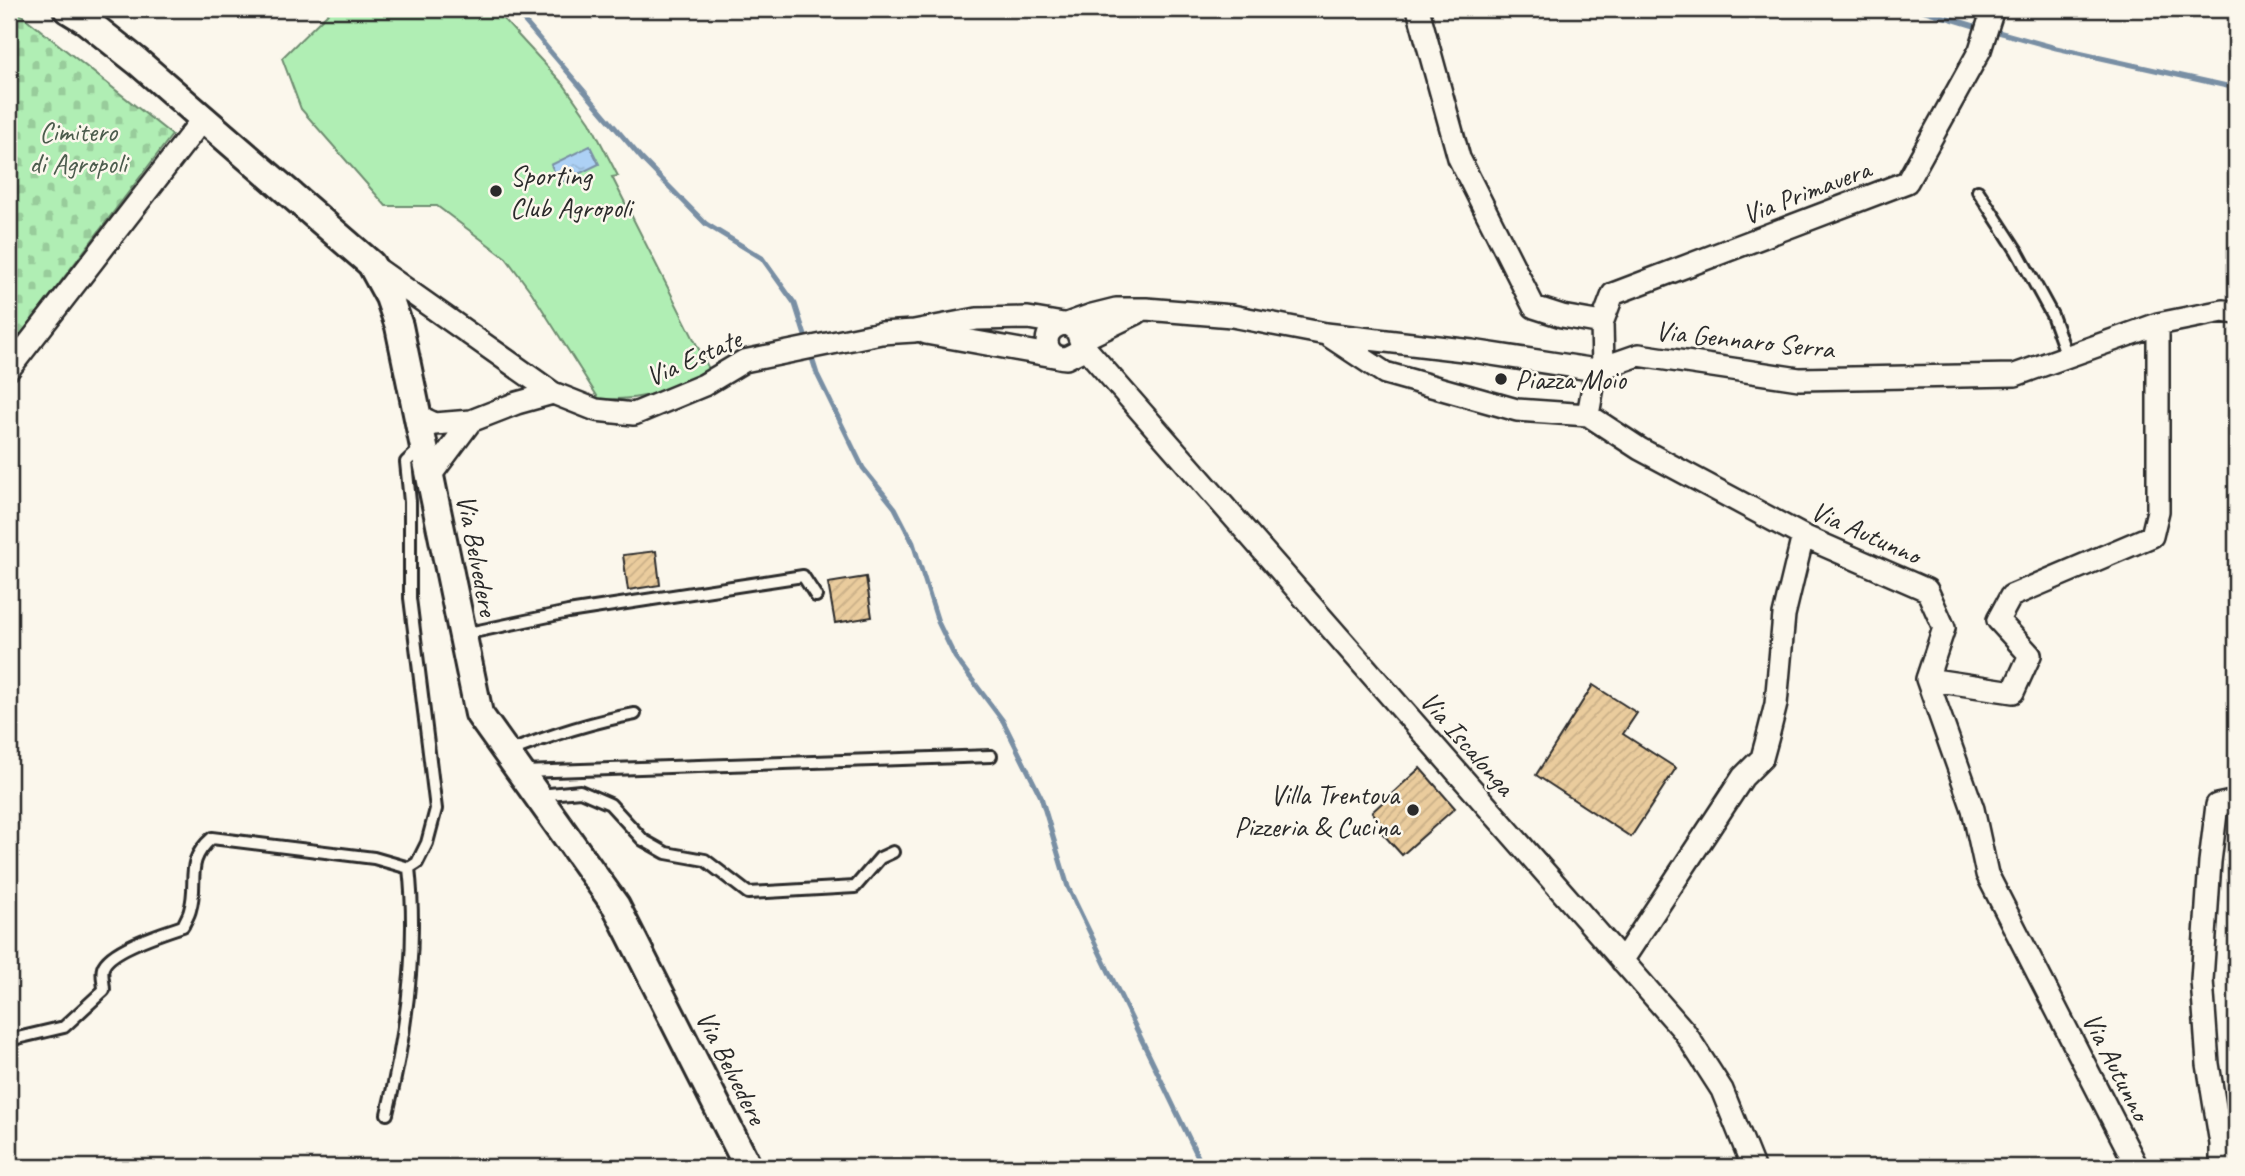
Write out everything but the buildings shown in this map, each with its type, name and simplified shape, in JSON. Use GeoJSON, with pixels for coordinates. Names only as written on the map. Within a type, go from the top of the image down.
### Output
{"type":"FeatureCollection","features":[{"type":"Feature","properties":{"kind":"street"},"geometry":{"type":"LineString","coordinates":[[1418,9],[1460,158],[1534,307],[1562,316],[1602,323]]}},
{"type":"Feature","properties":{"kind":"street","name":"Via Belvedere"},"geometry":{"type":"LineString","coordinates":[[76,13],[371,264],[389,297],[399,326],[479,715],[616,906],[748,1167]]}},
{"type":"Feature","properties":{"kind":"street","name":"Via Primavera"},"geometry":{"type":"LineString","coordinates":[[1599,369],[1602,323],[1613,294],[1907,182],[1982,44],[1992,14]]}},
{"type":"Feature","properties":{"kind":"street"},"geometry":{"type":"LineString","coordinates":[[9,369],[202,120]]}},
{"type":"Feature","properties":{"kind":"street","name":"Via Estate"},"geometry":{"type":"LineString","coordinates":[[371,264],[553,393],[596,410],[634,414],[704,386],[744,361],[881,333],[914,331],[1069,341]]}},
{"type":"Feature","properties":{"kind":"street"},"geometry":{"type":"LineString","coordinates":[[1069,341],[1146,309],[1233,316],[1326,334]]}},
{"type":"Feature","properties":{"kind":"street","name":"Via Gennaro Serra"},"geometry":{"type":"LineString","coordinates":[[1326,334],[1599,369],[1639,355],[1799,379],[2015,375],[2158,324],[2223,311],[2236,313]]}},
{"type":"Feature","properties":{"kind":"street","name":"Via Estate"},"geometry":{"type":"LineString","coordinates":[[914,331],[977,319],[1028,318],[1069,341]]}},
{"type":"Feature","properties":{"kind":"street"},"geometry":{"type":"LineString","coordinates":[[1927,679],[2013,692],[2030,656],[1998,620],[2011,596],[2152,536],[2158,511],[2158,324]]}},
{"type":"Feature","properties":{"kind":"street","name":"Via Autunno"},"geometry":{"type":"LineString","coordinates":[[1326,334],[1385,373],[1517,410],[1588,415],[1640,449],[1803,536],[1927,590],[1944,628],[1927,679],[1973,809],[1987,874],[2137,1167]]}},
{"type":"Feature","properties":{"kind":"street","name":"Via Iscalonga"},"geometry":{"type":"LineString","coordinates":[[1069,341],[1110,375],[1684,1031],[1722,1090],[1754,1167]]}},
{"type":"Feature","properties":{"kind":"street"},"geometry":{"type":"LineString","coordinates":[[1588,415],[1599,369]]}},
{"type":"Feature","properties":{"kind":"street"},"geometry":{"type":"LineString","coordinates":[[418,416],[435,424],[471,421],[517,403],[553,393]]}},
{"type":"Feature","properties":{"kind":"street"},"geometry":{"type":"LineString","coordinates":[[430,476],[471,421]]}},
{"type":"Feature","properties":{"kind":"street"},"geometry":{"type":"LineString","coordinates":[[1622,961],[1743,778],[1762,758],[1776,704],[1784,615],[1803,536]]}},
{"type":"Feature","properties":{"kind":"street"},"geometry":{"type":"LineString","coordinates":[[2221,1167],[2221,1144],[2208,1063],[2202,980],[2210,862],[2217,806],[2236,801]]}},
{"type":"Feature","properties":{"kind":"lane"},"geometry":{"type":"LineString","coordinates":[[1978,191],[2017,251],[2052,314],[2067,356]]}},
{"type":"Feature","properties":{"kind":"lane"},"geometry":{"type":"LineString","coordinates":[[9,1040],[64,1027],[104,990],[103,969],[109,958],[144,940],[183,926],[191,910],[193,866],[200,848],[212,838],[374,858],[409,868],[417,863],[427,843],[436,808],[410,598],[410,502],[406,463],[424,445]]}},
{"type":"Feature","properties":{"kind":"lane"},"geometry":{"type":"LineString","coordinates":[[462,635],[568,612],[803,576],[816,596]]}},
{"type":"Feature","properties":{"kind":"lane"},"geometry":{"type":"LineString","coordinates":[[513,763],[539,740],[596,721],[635,714]]}},
{"type":"Feature","properties":{"kind":"lane"},"geometry":{"type":"LineString","coordinates":[[513,763],[991,756]]}},
{"type":"Feature","properties":{"kind":"lane"},"geometry":{"type":"LineString","coordinates":[[537,796],[580,791],[610,804],[642,839],[666,853],[705,860],[748,893],[855,887],[880,858],[893,852]]}},
{"type":"Feature","properties":{"kind":"lane"},"geometry":{"type":"LineString","coordinates":[[387,1114],[399,1064],[410,974],[413,905],[409,868]]}},
{"type":"Feature","properties":{"kind":"green space","name":"Cimitero di Agropoli"},"geometry":{"type":"Polygon","coordinates":[[[9,9],[14,9],[172,135],[9,350],[9,9]]]}},
{"type":"Feature","properties":{"kind":"green space","name":"Sporting Club Agropoli"},"geometry":{"type":"Polygon","coordinates":[[[332,9],[494,9],[564,85],[590,122],[618,176],[612,177],[709,369],[657,393],[630,398],[599,399],[532,293],[506,258],[437,206],[386,206],[301,109],[282,58],[332,9]]]}},
{"type":"Feature","properties":{"kind":"water"},"geometry":{"type":"Polygon","coordinates":[[[590,146],[599,164],[560,183],[551,165],[590,146]]]}},
{"type":"Feature","properties":{"kind":"waterway"},"geometry":{"type":"LineString","coordinates":[[514,9],[642,159],[706,224],[762,258],[795,304],[807,342]]}},
{"type":"Feature","properties":{"kind":"waterway"},"geometry":{"type":"LineString","coordinates":[[1919,9],[1981,28]]}},
{"type":"Feature","properties":{"kind":"waterway"},"geometry":{"type":"LineString","coordinates":[[1991,30],[2056,48],[2236,88]]}},
{"type":"Feature","properties":{"kind":"waterway"},"geometry":{"type":"LineString","coordinates":[[810,352],[817,374],[863,468],[895,508],[913,543],[938,622],[955,657],[1003,721],[1041,797],[1068,887],[1203,1167]]}},
{"type":"Feature","properties":{"kind":"place","name":"Sporting Club Agropoli"},"geometry":{"type":"Point","coordinates":[496,191]}},
{"type":"Feature","properties":{"kind":"place","name":"Piazza Moio"},"geometry":{"type":"Point","coordinates":[1501,379]}},
{"type":"Feature","properties":{"kind":"place","name":"Villa Trentova Pizzeria & Cucina"},"geometry":{"type":"Point","coordinates":[1413,810]}}]}
